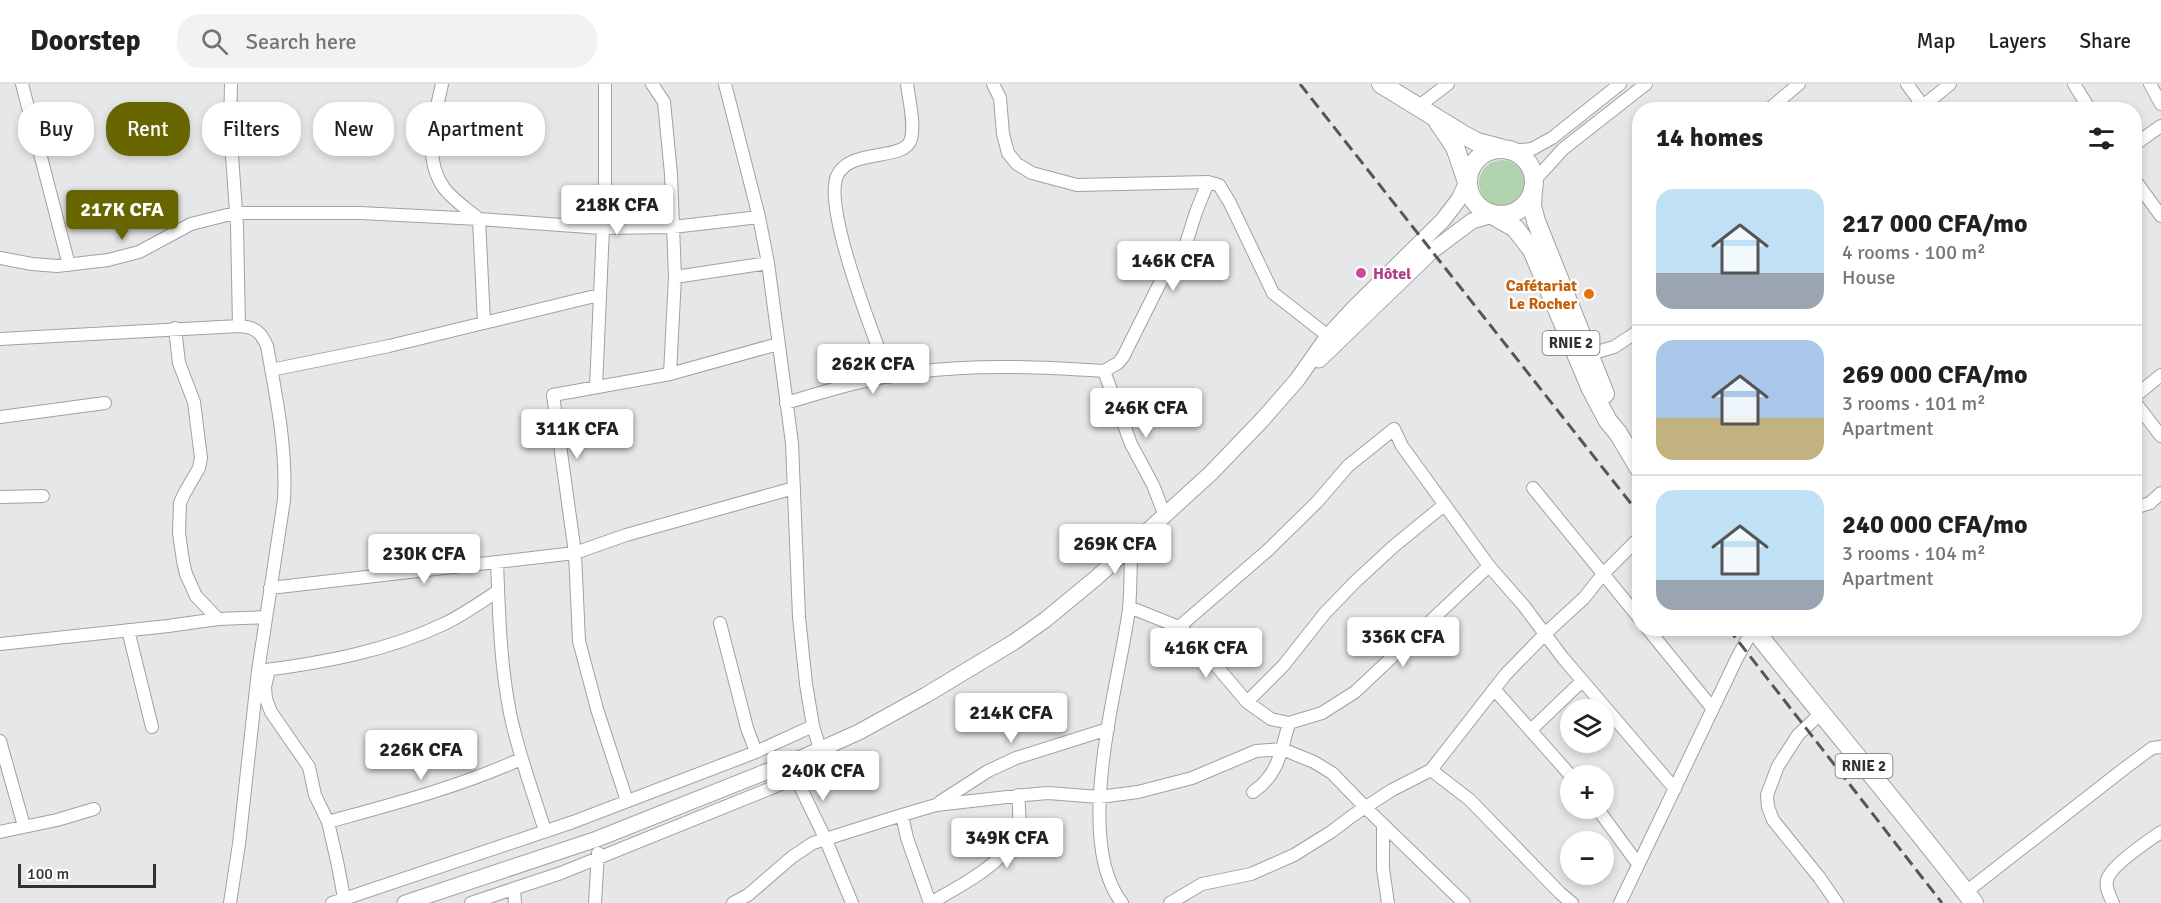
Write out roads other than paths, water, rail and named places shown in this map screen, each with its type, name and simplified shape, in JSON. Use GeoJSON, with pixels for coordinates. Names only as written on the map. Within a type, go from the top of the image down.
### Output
{"type":"FeatureCollection","features":[{"type":"Feature","properties":{"kind":"highway"},"geometry":{"type":"LineString","coordinates":[[1381,84],[1419,106],[1477,142],[1508,150],[1528,163],[1534,185],[1527,203],[1516,212],[1506,215],[1492,214],[1482,210],[1474,203],[1455,147],[1436,117]]}},
{"type":"Feature","properties":{"kind":"highway"},"geometry":{"type":"LineString","coordinates":[[1467,182],[1472,165],[1480,156],[1491,150],[1508,150]]}},
{"type":"Feature","properties":{"kind":"highway","name":"RNIE 2"},"geometry":{"type":"LineString","coordinates":[[1534,185],[1532,206],[1536,221],[1590,354],[1618,433]]}},
{"type":"Feature","properties":{"kind":"highway","name":"RNIE 2"},"geometry":{"type":"LineString","coordinates":[[1492,214],[1515,228],[1532,250],[1591,389],[1608,421],[1632,445]]}},
{"type":"Feature","properties":{"kind":"highway","name":"RNIE 2"},"geometry":{"type":"LineString","coordinates":[[1759,636],[1970,897]]}},
{"type":"Feature","properties":{"kind":"main road"},"geometry":{"type":"LineString","coordinates":[[405,903],[597,839],[820,749],[859,732],[1014,642],[1045,620],[1165,516],[1262,420],[1297,380],[1328,336],[1443,220],[1459,199],[1467,182]]}},
{"type":"Feature","properties":{"kind":"main road"},"geometry":{"type":"LineString","coordinates":[[1297,380],[1432,251],[1472,221],[1492,214]]}},
{"type":"Feature","properties":{"kind":"street"},"geometry":{"type":"LineString","coordinates":[[22,84],[69,265]]}},
{"type":"Feature","properties":{"kind":"street"},"geometry":{"type":"LineString","coordinates":[[231,84],[231,161],[239,326]]}},
{"type":"Feature","properties":{"kind":"street"},"geometry":{"type":"LineString","coordinates":[[442,84],[432,140],[433,168],[444,187],[478,219],[484,323]]}},
{"type":"Feature","properties":{"kind":"street"},"geometry":{"type":"LineString","coordinates":[[596,387],[605,84]]}},
{"type":"Feature","properties":{"kind":"street"},"geometry":{"type":"LineString","coordinates":[[652,84],[664,102],[667,119],[675,277],[670,374]]}},
{"type":"Feature","properties":{"kind":"street"},"geometry":{"type":"LineString","coordinates":[[725,84],[759,217],[768,263],[792,443],[799,616],[806,684],[813,726],[820,749]]}},
{"type":"Feature","properties":{"kind":"street"},"geometry":{"type":"LineString","coordinates":[[889,377],[848,261],[834,188],[840,170],[848,162],[900,150],[908,145],[911,140],[908,84]]}},
{"type":"Feature","properties":{"kind":"street"},"geometry":{"type":"LineString","coordinates":[[993,84],[1000,98],[1003,134],[1008,153],[1017,164],[1032,173],[1077,185],[1215,183],[1223,190],[1273,293],[1328,336]]}},
{"type":"Feature","properties":{"kind":"street"},"geometry":{"type":"LineString","coordinates":[[1419,106],[1448,84]]}},
{"type":"Feature","properties":{"kind":"street"},"geometry":{"type":"LineString","coordinates":[[1508,150],[1532,149],[1552,138],[1620,84]]}},
{"type":"Feature","properties":{"kind":"street"},"geometry":{"type":"LineString","coordinates":[[1534,185],[1563,149],[1646,84]]}},
{"type":"Feature","properties":{"kind":"street"},"geometry":{"type":"LineString","coordinates":[[1778,102],[1799,84]]}},
{"type":"Feature","properties":{"kind":"street"},"geometry":{"type":"LineString","coordinates":[[1907,84],[1919,102]]}},
{"type":"Feature","properties":{"kind":"street"},"geometry":{"type":"LineString","coordinates":[[1930,102],[1950,84]]}},
{"type":"Feature","properties":{"kind":"street"},"geometry":{"type":"LineString","coordinates":[[2074,84],[2085,102]]}},
{"type":"Feature","properties":{"kind":"street"},"geometry":{"type":"LineString","coordinates":[[2150,84],[2161,104]]}},
{"type":"Feature","properties":{"kind":"street"},"geometry":{"type":"LineString","coordinates":[[2142,139],[2161,126]]}},
{"type":"Feature","properties":{"kind":"street"},"geometry":{"type":"LineString","coordinates":[[786,403],[832,390],[915,372],[1006,366],[1104,371],[1118,363],[1123,357],[1160,283],[1185,247],[1208,182]]}},
{"type":"Feature","properties":{"kind":"street"},"geometry":{"type":"LineString","coordinates":[[2142,190],[2161,216]]}},
{"type":"Feature","properties":{"kind":"street"},"geometry":{"type":"LineString","coordinates":[[0,258],[32,264],[69,265],[108,260],[139,252],[191,224],[235,213],[360,213],[602,228],[673,227],[759,217]]}},
{"type":"Feature","properties":{"kind":"street"},"geometry":{"type":"LineString","coordinates":[[675,277],[768,263]]}},
{"type":"Feature","properties":{"kind":"street"},"geometry":{"type":"LineString","coordinates":[[271,370],[389,346],[599,295]]}},
{"type":"Feature","properties":{"kind":"street"},"geometry":{"type":"LineString","coordinates":[[0,339],[239,326],[256,329],[262,334],[267,346],[285,483],[266,617],[263,671],[230,903]]}},
{"type":"Feature","properties":{"kind":"street"},"geometry":{"type":"LineString","coordinates":[[175,328],[179,363],[194,402],[201,458],[199,468],[180,503],[179,533],[183,561],[196,596],[218,619]]}},
{"type":"Feature","properties":{"kind":"street"},"geometry":{"type":"LineString","coordinates":[[1590,354],[1614,347],[1632,335]]}},
{"type":"Feature","properties":{"kind":"street"},"geometry":{"type":"LineString","coordinates":[[627,801],[585,671],[579,641],[575,553],[553,395],[670,374],[778,344]]}},
{"type":"Feature","properties":{"kind":"street"},"geometry":{"type":"LineString","coordinates":[[1104,371],[1131,444],[1153,485],[1165,516]]}},
{"type":"Feature","properties":{"kind":"street"},"geometry":{"type":"LineString","coordinates":[[2142,392],[2161,375]]}},
{"type":"Feature","properties":{"kind":"street"},"geometry":{"type":"LineString","coordinates":[[0,417],[105,403]]}},
{"type":"Feature","properties":{"kind":"street"},"geometry":{"type":"LineString","coordinates":[[2142,410],[2161,436]]}},
{"type":"Feature","properties":{"kind":"street"},"geometry":{"type":"LineString","coordinates":[[1179,627],[1267,551],[1317,502],[1348,466],[1394,429],[1402,446],[1489,566],[1524,606],[1544,635],[1582,681],[1675,789]]}},
{"type":"Feature","properties":{"kind":"street"},"geometry":{"type":"LineString","coordinates":[[270,588],[575,553],[626,535],[794,488]]}},
{"type":"Feature","properties":{"kind":"street"},"geometry":{"type":"LineString","coordinates":[[1533,488],[1632,609]]}},
{"type":"Feature","properties":{"kind":"street"},"geometry":{"type":"LineString","coordinates":[[2142,506],[2150,503],[2161,493]]}},
{"type":"Feature","properties":{"kind":"street"},"geometry":{"type":"LineString","coordinates":[[0,497],[43,496]]}},
{"type":"Feature","properties":{"kind":"street"},"geometry":{"type":"LineString","coordinates":[[1247,702],[1283,666],[1325,613],[1356,581],[1444,505]]}},
{"type":"Feature","properties":{"kind":"street"},"geometry":{"type":"LineString","coordinates":[[1122,903],[1109,880],[1101,855],[1099,797],[1129,607],[1132,545]]}},
{"type":"Feature","properties":{"kind":"street"},"geometry":{"type":"LineString","coordinates":[[1170,903],[1202,884],[1251,874],[1278,863],[1312,845],[1392,790],[1431,770],[1506,674],[1584,598],[1603,574],[1632,545]]}},
{"type":"Feature","properties":{"kind":"street"},"geometry":{"type":"LineString","coordinates":[[497,562],[505,678],[510,712],[521,759],[545,831]]}},
{"type":"Feature","properties":{"kind":"street"},"geometry":{"type":"LineString","coordinates":[[1129,607],[1179,627],[1191,636],[1259,713],[1271,719],[1289,723],[1322,713],[1355,692],[1489,566]]}},
{"type":"Feature","properties":{"kind":"street"},"geometry":{"type":"LineString","coordinates":[[263,671],[351,656],[422,633],[455,618],[498,591]]}},
{"type":"Feature","properties":{"kind":"street"},"geometry":{"type":"LineString","coordinates":[[0,644],[168,627],[218,619],[266,617]]}},
{"type":"Feature","properties":{"kind":"street"},"geometry":{"type":"LineString","coordinates":[[720,623],[744,719],[756,752]]}},
{"type":"Feature","properties":{"kind":"street"},"geometry":{"type":"LineString","coordinates":[[128,630],[152,727]]}},
{"type":"Feature","properties":{"kind":"street"},"geometry":{"type":"LineString","coordinates":[[1654,636],[1713,709]]}},
{"type":"Feature","properties":{"kind":"street"},"geometry":{"type":"LineString","coordinates":[[1620,903],[1749,636]]}},
{"type":"Feature","properties":{"kind":"street"},"geometry":{"type":"LineString","coordinates":[[263,671],[266,699],[271,711],[309,767],[315,795],[328,822],[345,901]]}},
{"type":"Feature","properties":{"kind":"street"},"geometry":{"type":"LineString","coordinates":[[1532,729],[1582,681]]}},
{"type":"Feature","properties":{"kind":"street"},"geometry":{"type":"LineString","coordinates":[[1494,689],[1562,765]]}},
{"type":"Feature","properties":{"kind":"street"},"geometry":{"type":"LineString","coordinates":[[1820,714],[1798,735],[1778,766],[1769,789],[1768,807],[1773,820],[1837,903]]}},
{"type":"Feature","properties":{"kind":"street"},"geometry":{"type":"LineString","coordinates":[[1253,792],[1271,776],[1277,767],[1289,723]]}},
{"type":"Feature","properties":{"kind":"street"},"geometry":{"type":"LineString","coordinates":[[332,903],[345,901],[627,801],[756,752],[813,726]]}},
{"type":"Feature","properties":{"kind":"street"},"geometry":{"type":"LineString","coordinates":[[936,805],[988,771],[1016,758],[1108,729]]}},
{"type":"Feature","properties":{"kind":"street"},"geometry":{"type":"LineString","coordinates":[[0,741],[24,826]]}},
{"type":"Feature","properties":{"kind":"street"},"geometry":{"type":"LineString","coordinates":[[1970,897],[2125,768],[2152,748],[2161,747]]}},
{"type":"Feature","properties":{"kind":"street"},"geometry":{"type":"LineString","coordinates":[[733,903],[748,895],[802,849],[825,838],[902,814],[936,805],[1018,795],[1048,793],[1099,797],[1158,788],[1200,775],[1256,751],[1282,749],[1305,758],[1332,773],[1464,903]]}},
{"type":"Feature","properties":{"kind":"street"},"geometry":{"type":"LineString","coordinates":[[328,822],[417,798],[521,759]]}},
{"type":"Feature","properties":{"kind":"street"},"geometry":{"type":"LineString","coordinates":[[1431,770],[1470,800],[1572,903]]}},
{"type":"Feature","properties":{"kind":"street"},"geometry":{"type":"LineString","coordinates":[[471,903],[561,873],[796,778],[825,838],[852,903]]}},
{"type":"Feature","properties":{"kind":"street"},"geometry":{"type":"LineString","coordinates":[[902,814],[907,837],[930,903],[966,882],[994,861],[1011,844],[1020,816],[1018,795]]}},
{"type":"Feature","properties":{"kind":"street"},"geometry":{"type":"LineString","coordinates":[[0,832],[57,820],[94,809]]}},
{"type":"Feature","properties":{"kind":"street"},"geometry":{"type":"LineString","coordinates":[[1605,819],[1638,864]]}},
{"type":"Feature","properties":{"kind":"street"},"geometry":{"type":"LineString","coordinates":[[1383,825],[1383,869],[1388,903]]}},
{"type":"Feature","properties":{"kind":"street"},"geometry":{"type":"LineString","coordinates":[[2113,903],[2108,893],[2107,880],[2112,871],[2135,850],[2161,832]]}},
{"type":"Feature","properties":{"kind":"street"},"geometry":{"type":"LineString","coordinates":[[595,903],[599,857],[597,839]]}},
{"type":"Feature","properties":{"kind":"street"},"geometry":{"type":"LineString","coordinates":[[500,847],[504,870]]}},
{"type":"Feature","properties":{"kind":"street"},"geometry":{"type":"LineString","coordinates":[[514,890],[515,903]]}},
{"type":"Feature","properties":{"kind":"railway"},"geometry":{"type":"LineString","coordinates":[[1300,84],[1632,505]]}},
{"type":"Feature","properties":{"kind":"railway"},"geometry":{"type":"LineString","coordinates":[[1734,636],[1942,903]]}},
{"type":"Feature","properties":{"kind":"place","name":"Hôtel"},"geometry":{"type":"Point","coordinates":[1361,273]}},
{"type":"Feature","properties":{"kind":"place","name":"Cafétariat Le Rocher"},"geometry":{"type":"Point","coordinates":[1589,294]}}]}
